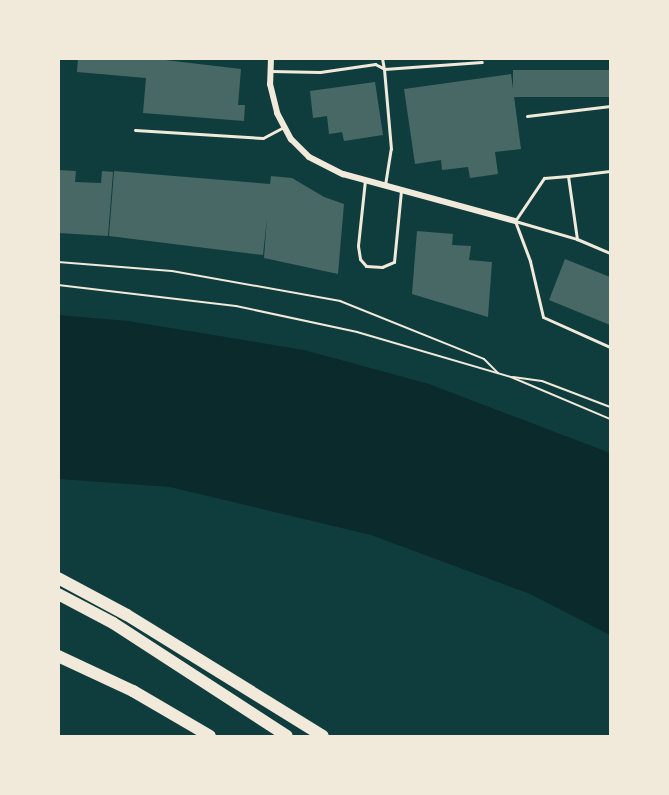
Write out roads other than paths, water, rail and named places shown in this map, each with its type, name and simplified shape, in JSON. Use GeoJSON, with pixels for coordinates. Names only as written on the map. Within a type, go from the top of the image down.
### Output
{"type":"FeatureCollection","features":[{"type":"Feature","properties":{"kind":"highway"},"geometry":{"type":"LineString","coordinates":[[58,578],[127,615],[323,736]]}},
{"type":"Feature","properties":{"kind":"highway"},"geometry":{"type":"LineString","coordinates":[[58,594],[112,623],[287,736]]}},
{"type":"Feature","properties":{"kind":"highway"},"geometry":{"type":"LineString","coordinates":[[58,656],[133,691],[210,736]]}},
{"type":"Feature","properties":{"kind":"street"},"geometry":{"type":"LineString","coordinates":[[271,58],[273,97],[285,127],[309,157],[365,180],[515,221]]}},
{"type":"Feature","properties":{"kind":"lane"},"geometry":{"type":"LineString","coordinates":[[382,58],[391,149],[385,185]]}},
{"type":"Feature","properties":{"kind":"lane"},"geometry":{"type":"LineString","coordinates":[[270,71],[320,72],[375,64],[384,69],[482,62]]}},
{"type":"Feature","properties":{"kind":"lane"},"geometry":{"type":"LineString","coordinates":[[527,116],[610,106]]}},
{"type":"Feature","properties":{"kind":"lane"},"geometry":{"type":"LineString","coordinates":[[135,130],[263,138],[285,127]]}},
{"type":"Feature","properties":{"kind":"lane"},"geometry":{"type":"LineString","coordinates":[[515,221],[544,178],[610,171]]}},
{"type":"Feature","properties":{"kind":"lane"},"geometry":{"type":"LineString","coordinates":[[568,176],[576,239]]}},
{"type":"Feature","properties":{"kind":"lane"},"geometry":{"type":"LineString","coordinates":[[365,180],[358,246],[360,259],[366,266],[388,266],[394,262],[401,189]]}},
{"type":"Feature","properties":{"kind":"lane"},"geometry":{"type":"LineString","coordinates":[[515,221],[576,239],[610,253]]}},
{"type":"Feature","properties":{"kind":"lane"},"geometry":{"type":"LineString","coordinates":[[515,221],[530,261],[543,317],[610,347]]}},
{"type":"Feature","properties":{"kind":"water"},"geometry":{"type":"Polygon","coordinates":[[[58,315],[128,321],[304,350],[429,384],[610,453],[610,635],[530,594],[371,535],[170,487],[59,479],[58,315]]]}}]}
